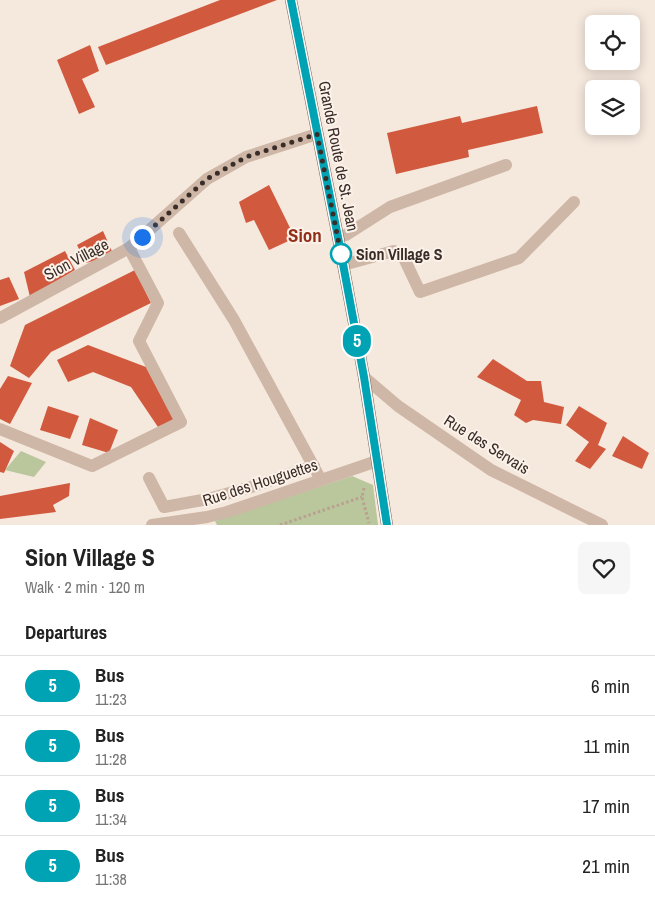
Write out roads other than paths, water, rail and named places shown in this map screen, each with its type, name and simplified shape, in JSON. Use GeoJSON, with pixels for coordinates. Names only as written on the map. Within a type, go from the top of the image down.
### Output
{"type":"FeatureCollection","features":[{"type":"Feature","properties":{"kind":"main road","name":"Grande Route de St. Jean"},"geometry":{"type":"LineString","coordinates":[[292,0],[364,377],[387,525]]}},
{"type":"Feature","properties":{"kind":"street","name":"Sion Village"},"geometry":{"type":"LineString","coordinates":[[0,318],[129,248],[207,179],[246,157],[317,134]]}},
{"type":"Feature","properties":{"kind":"street"},"geometry":{"type":"LineString","coordinates":[[338,237],[346,235],[390,207],[506,165]]}},
{"type":"Feature","properties":{"kind":"street"},"geometry":{"type":"LineString","coordinates":[[343,266],[394,251],[402,254],[420,292],[520,258],[574,202]]}},
{"type":"Feature","properties":{"kind":"street"},"geometry":{"type":"LineString","coordinates":[[180,233],[234,320],[321,480]]}},
{"type":"Feature","properties":{"kind":"street"},"geometry":{"type":"LineString","coordinates":[[0,429],[92,466],[181,422],[139,341],[158,303],[129,248]]}},
{"type":"Feature","properties":{"kind":"street","name":"Rue des Servais"},"geometry":{"type":"LineString","coordinates":[[364,377],[398,406],[491,470],[602,525]]}},
{"type":"Feature","properties":{"kind":"street","name":"Rue des Houguettes"},"geometry":{"type":"LineString","coordinates":[[152,525],[207,517],[227,512],[377,462]]}},
{"type":"Feature","properties":{"kind":"street"},"geometry":{"type":"LineString","coordinates":[[149,478],[164,507],[251,487],[314,466]]}},
{"type":"Feature","properties":{"kind":"place","name":"Sion Village S"},"geometry":{"type":"Point","coordinates":[341,254]}},
{"type":"Feature","properties":{"kind":"district","name":"Sion"},"geometry":{"type":"Point","coordinates":[305,235]}}]}
